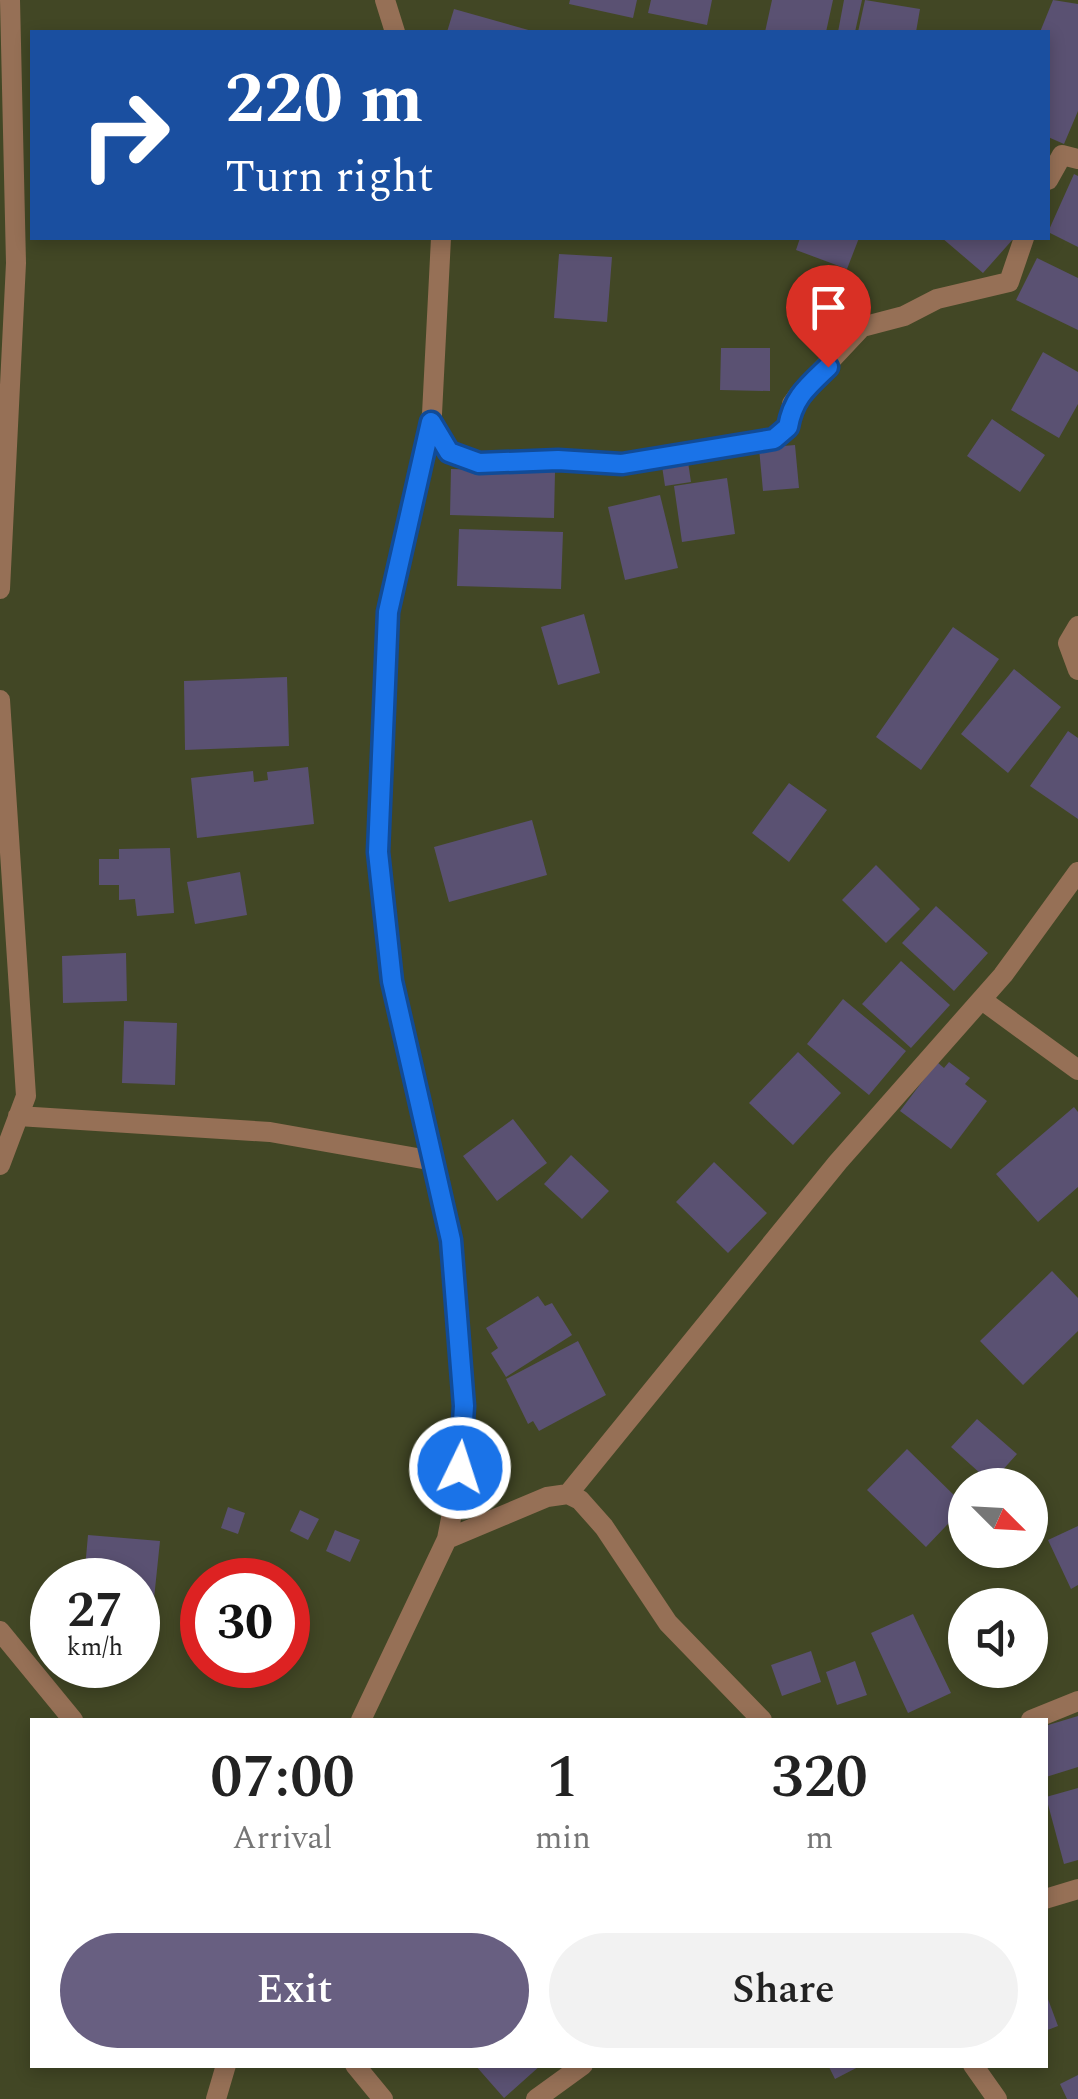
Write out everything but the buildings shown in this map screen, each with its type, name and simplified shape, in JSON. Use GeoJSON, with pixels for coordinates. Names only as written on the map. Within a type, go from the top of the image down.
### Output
{"type":"FeatureCollection","features":[{"type":"Feature","properties":{"kind":"street"},"geometry":{"type":"LineString","coordinates":[[0,590],[16,264],[10,0]]}},
{"type":"Feature","properties":{"kind":"street"},"geometry":{"type":"LineString","coordinates":[[385,0],[394,30]]}},
{"type":"Feature","properties":{"kind":"street"},"geometry":{"type":"LineString","coordinates":[[1050,176],[1062,154],[1078,159]]}},
{"type":"Feature","properties":{"kind":"street"},"geometry":{"type":"LineString","coordinates":[[362,1718],[448,1539],[460,1468],[464,1406],[451,1240],[392,981],[378,852],[388,612],[431,422],[441,240]]}},
{"type":"Feature","properties":{"kind":"street"},"geometry":{"type":"LineString","coordinates":[[431,422],[449,452],[479,463],[558,460],[622,464],[774,439],[788,427],[792,404],[800,393],[828,367],[852,334],[862,327],[904,316],[937,299],[1009,282],[1023,240]]}},
{"type":"Feature","properties":{"kind":"street"},"geometry":{"type":"LineString","coordinates":[[1078,626],[1068,643],[1078,670]]}},
{"type":"Feature","properties":{"kind":"street"},"geometry":{"type":"LineString","coordinates":[[0,700],[26,1096],[0,1165]]}},
{"type":"Feature","properties":{"kind":"street"},"geometry":{"type":"LineString","coordinates":[[568,1494],[838,1162],[982,1000],[1078,872]]}},
{"type":"Feature","properties":{"kind":"street"},"geometry":{"type":"LineString","coordinates":[[982,1000],[1078,1070]]}},
{"type":"Feature","properties":{"kind":"street"},"geometry":{"type":"LineString","coordinates":[[18,1116],[270,1132],[434,1161]]}},
{"type":"Feature","properties":{"kind":"street"},"geometry":{"type":"LineString","coordinates":[[448,1539],[546,1497],[568,1494],[580,1500],[604,1527],[668,1623],[760,1718]]}},
{"type":"Feature","properties":{"kind":"street"},"geometry":{"type":"LineString","coordinates":[[0,1631],[70,1718]]}},
{"type":"Feature","properties":{"kind":"street"},"geometry":{"type":"LineString","coordinates":[[1037,1718],[1078,1702]]}},
{"type":"Feature","properties":{"kind":"street"},"geometry":{"type":"LineString","coordinates":[[1048,1898],[1078,1888]]}},
{"type":"Feature","properties":{"kind":"street"},"geometry":{"type":"LineString","coordinates":[[216,2099],[225,2068]]}},
{"type":"Feature","properties":{"kind":"street"},"geometry":{"type":"LineString","coordinates":[[357,2068],[383,2099]]}},
{"type":"Feature","properties":{"kind":"street"},"geometry":{"type":"LineString","coordinates":[[536,2099],[579,2068]]}},
{"type":"Feature","properties":{"kind":"street"},"geometry":{"type":"LineString","coordinates":[[975,2068],[997,2099]]}},
{"type":"Feature","properties":{"kind":"route"},"geometry":{"type":"LineString","coordinates":[[460,1468],[464,1406],[451,1240],[392,981],[378,852],[388,612],[431,422],[449,452],[479,463],[558,460],[622,464],[774,439],[788,427],[792,404],[800,393],[828,367]]}}]}
